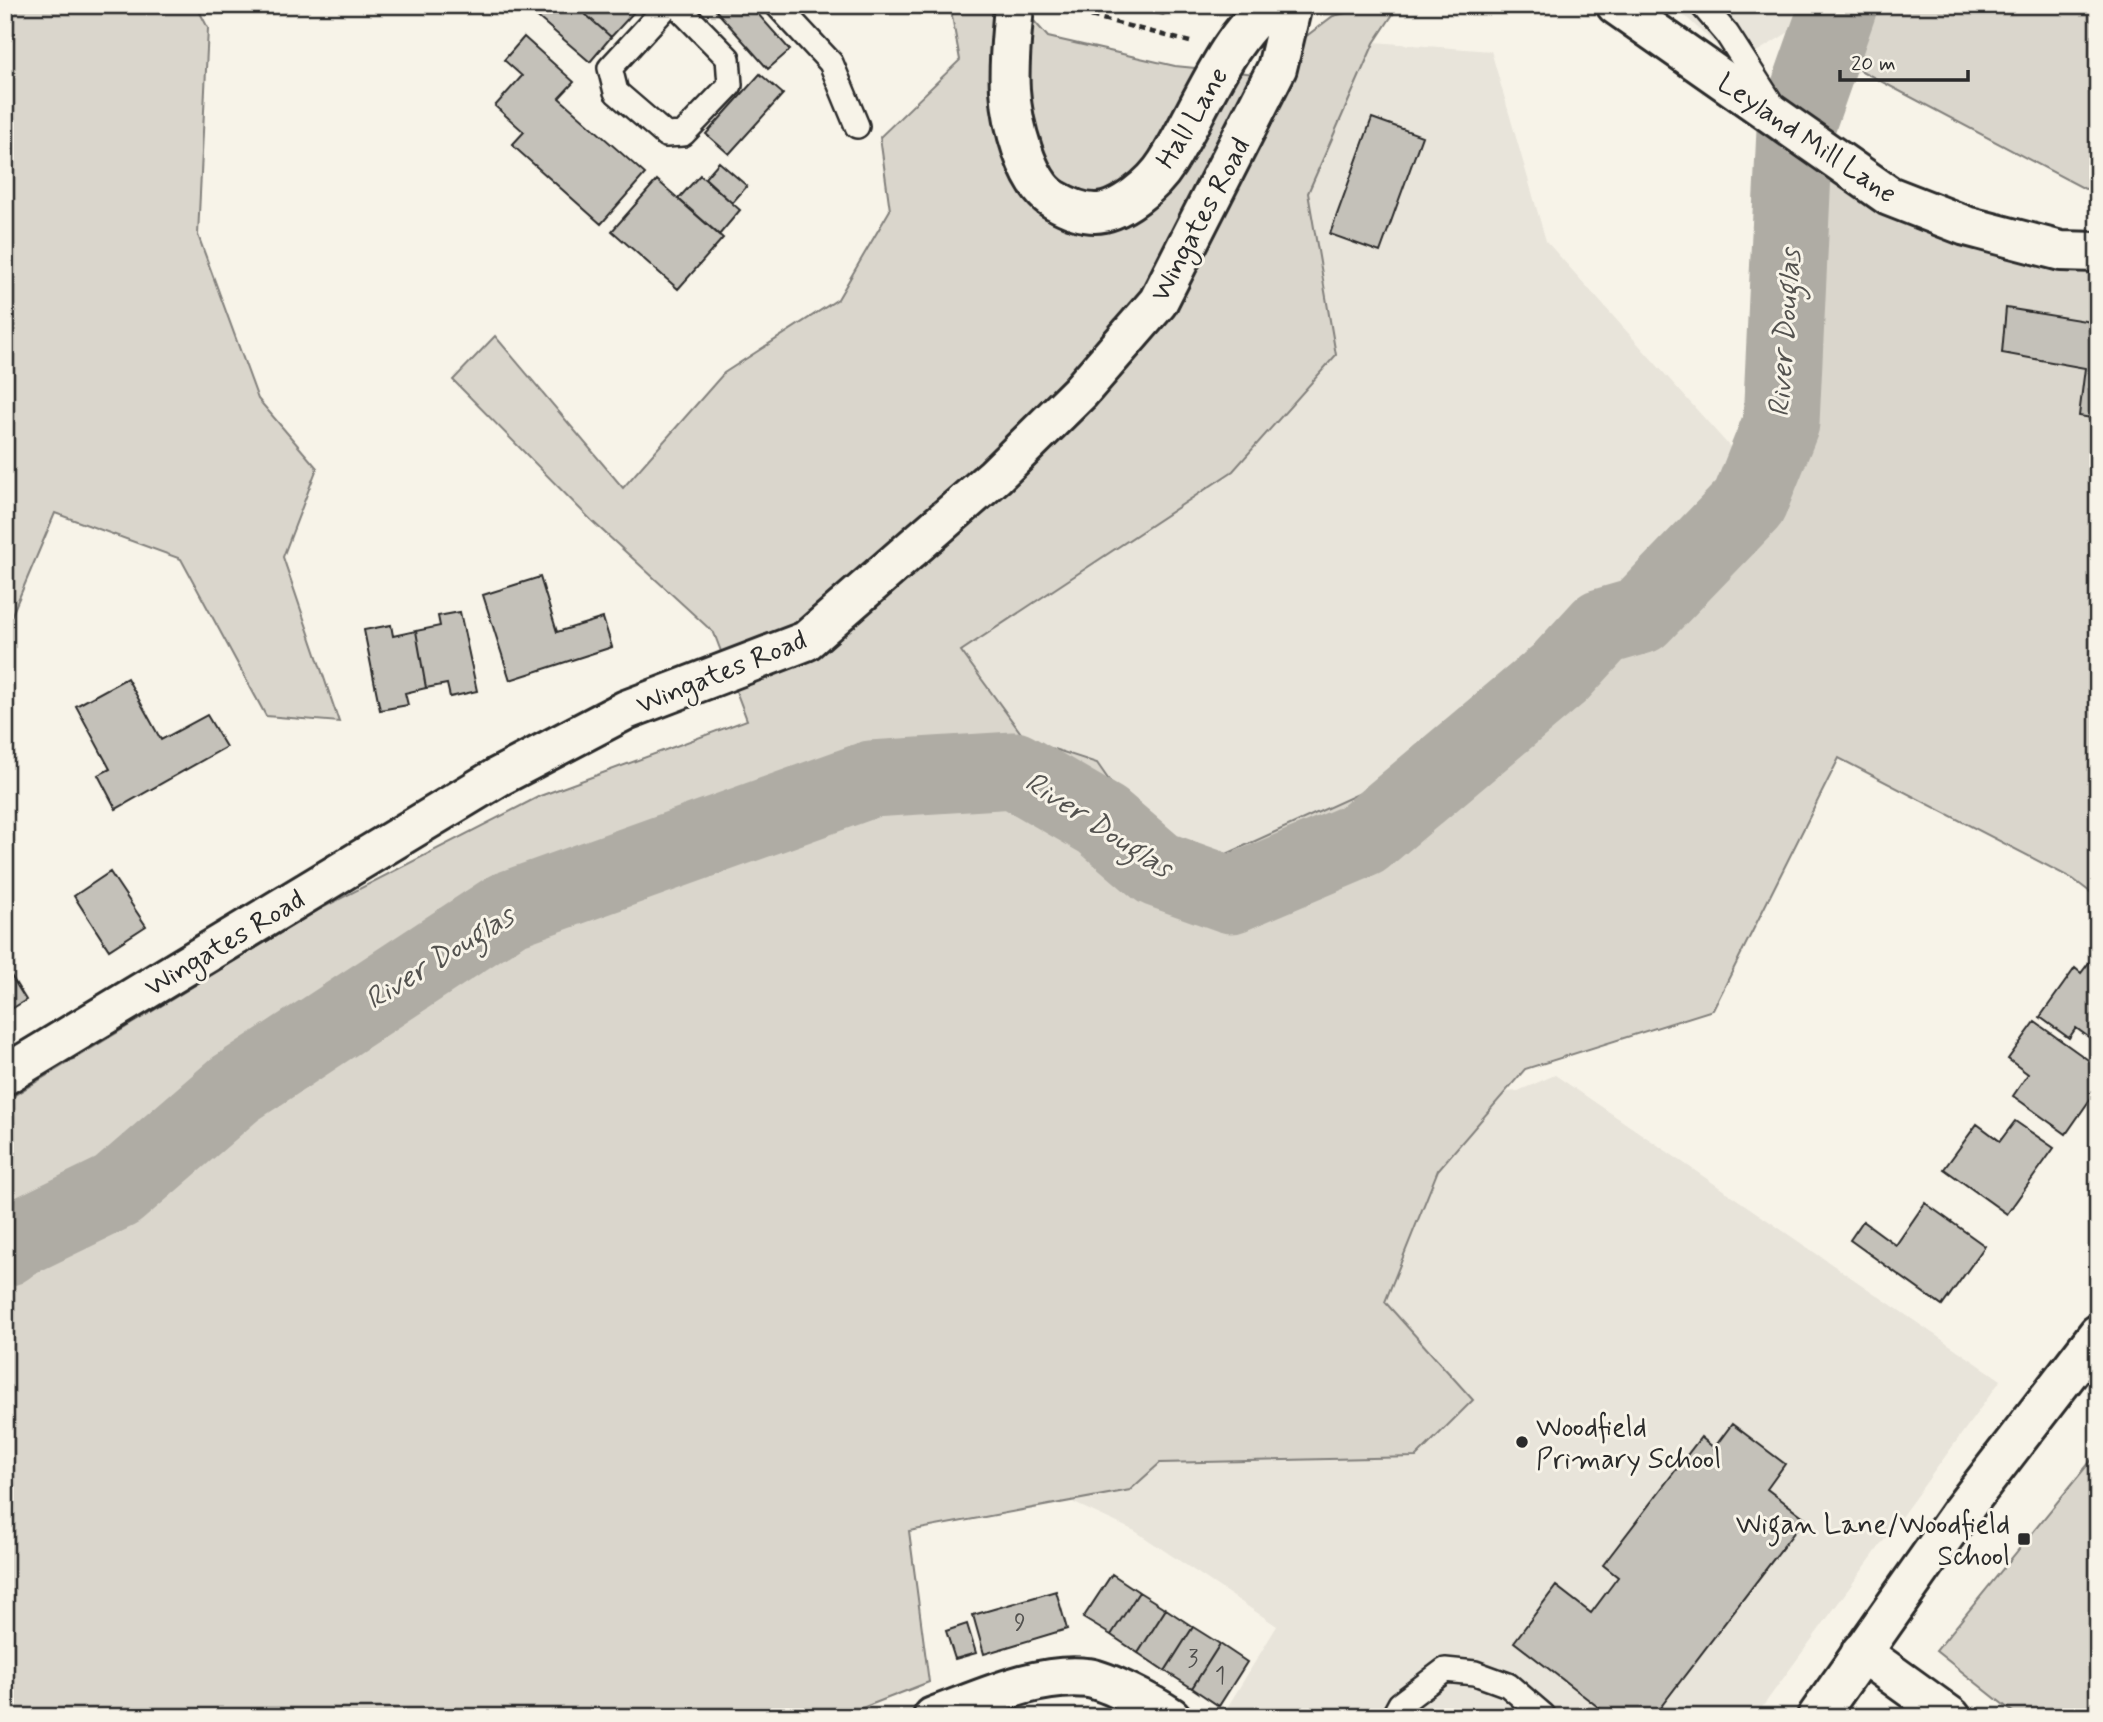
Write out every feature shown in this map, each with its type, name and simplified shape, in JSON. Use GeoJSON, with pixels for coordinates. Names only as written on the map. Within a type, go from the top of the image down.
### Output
{"type":"FeatureCollection","features":[{"type":"Feature","properties":{"kind":"main road","name":"Hall Lane"},"geometry":{"type":"LineString","coordinates":[[1014,5],[1010,90],[1021,148],[1034,178],[1050,198],[1068,208],[1095,213],[1114,210],[1141,192],[1166,165],[1230,52],[1257,14],[1272,5]]}},
{"type":"Feature","properties":{"kind":"main road","name":"Wingates Road"},"geometry":{"type":"LineString","coordinates":[[5,1075],[498,777],[626,710],[806,641],[995,476],[1080,392],[1158,302],[1277,68],[1292,5]]}},
{"type":"Feature","properties":{"kind":"main road","name":"Leyland Mill Lane"},"geometry":{"type":"LineString","coordinates":[[1616,5],[1889,196],[1966,226],[2061,251],[2098,252]]}},
{"type":"Feature","properties":{"kind":"main road"},"geometry":{"type":"LineString","coordinates":[[1817,1717],[1961,1512],[2098,1334]]}},
{"type":"Feature","properties":{"kind":"main road"},"geometry":{"type":"LineString","coordinates":[[1861,1652],[1951,1717]]}},
{"type":"Feature","properties":{"kind":"main road"},"geometry":{"type":"LineString","coordinates":[[933,1717],[1045,1678],[1090,1678],[1147,1702],[1171,1717]]}},
{"type":"Feature","properties":{"kind":"lane"},"geometry":{"type":"LineString","coordinates":[[668,5],[610,68],[616,92],[666,135],[683,134],[730,85],[728,58],[676,5]]}},
{"type":"Feature","properties":{"kind":"lane"},"geometry":{"type":"LineString","coordinates":[[777,5],[831,63],[857,125]]}},
{"type":"Feature","properties":{"kind":"lane"},"geometry":{"type":"LineString","coordinates":[[1702,5],[1727,34],[1783,122]]}},
{"type":"Feature","properties":{"kind":"lane"},"geometry":{"type":"LineString","coordinates":[[1393,1717],[1400,1704],[1445,1670],[1475,1673],[1508,1685],[1543,1715]]}},
{"type":"Feature","properties":{"kind":"path"},"geometry":{"type":"LineString","coordinates":[[1048,5],[1230,52]]}},
{"type":"Feature","properties":{"kind":"shaded area"},"geometry":{"type":"Polygon","coordinates":[[[5,5],[196,5],[208,28],[198,235],[258,399],[317,468],[283,557],[339,722],[266,716],[181,559],[55,513],[5,631],[5,5]]]}},
{"type":"Feature","properties":{"kind":"shaded area"},"geometry":{"type":"Polygon","coordinates":[[[950,5],[1020,5],[1048,37],[1175,66],[1256,74],[1333,16],[1379,5],[1399,5],[1374,43],[1308,193],[1336,355],[1233,471],[961,651],[1026,740],[1097,763],[1176,877],[1470,743],[1719,493],[1739,457],[1826,167],[2098,266],[2098,898],[2073,879],[1839,758],[1713,1010],[1525,1069],[1438,1170],[1385,1302],[1473,1400],[1416,1457],[1160,1463],[1130,1490],[909,1531],[929,1682],[839,1717],[5,1717],[5,1101],[320,909],[540,796],[747,720],[714,633],[592,521],[453,380],[495,336],[623,488],[724,373],[838,299],[890,210],[880,137],[960,60],[950,5]]]}},
{"type":"Feature","properties":{"kind":"shaded area"},"geometry":{"type":"Polygon","coordinates":[[[1121,5],[1180,5],[1163,15],[1121,5]]]}},
{"type":"Feature","properties":{"kind":"shaded area"},"geometry":{"type":"Polygon","coordinates":[[[1667,5],[1795,5],[1794,29],[1737,64],[1686,17],[1667,5]]]}},
{"type":"Feature","properties":{"kind":"shaded area"},"geometry":{"type":"Polygon","coordinates":[[[1800,5],[1887,5],[1900,9],[1900,5],[2098,5],[2098,187],[2085,189],[1803,40],[1800,5]]]}},
{"type":"Feature","properties":{"kind":"shaded area"},"geometry":{"type":"Polygon","coordinates":[[[1374,42],[1491,51],[1546,241],[1739,457],[1719,493],[1470,743],[1176,878],[1097,763],[1026,740],[960,651],[1233,471],[1335,355],[1308,193],[1374,42]]]}},
{"type":"Feature","properties":{"kind":"shaded area","name":"Woodfield Primary School"},"geometry":{"type":"Polygon","coordinates":[[[1555,1075],[2001,1380],[1755,1717],[1235,1717],[1225,1711],[1277,1626],[1135,1531],[1074,1503],[1127,1276],[1425,1098],[1518,1091],[1555,1075]]]}},
{"type":"Feature","properties":{"kind":"shaded area"},"geometry":{"type":"Polygon","coordinates":[[[2098,1452],[2098,1700],[2084,1717],[2019,1717],[1936,1651],[2098,1452]]]}},
{"type":"Feature","properties":{"kind":"building"},"geometry":{"type":"Polygon","coordinates":[[[542,5],[575,5],[611,37],[590,62],[534,14],[542,5]]]}},
{"type":"Feature","properties":{"kind":"building"},"geometry":{"type":"Polygon","coordinates":[[[575,5],[627,5],[634,12],[611,37],[575,5]]]}},
{"type":"Feature","properties":{"kind":"building"},"geometry":{"type":"Polygon","coordinates":[[[711,5],[750,5],[790,50],[768,69],[711,5]]]}},
{"type":"Feature","properties":{"kind":"building"},"geometry":{"type":"Polygon","coordinates":[[[524,37],[574,82],[559,98],[645,174],[601,224],[512,145],[524,132],[495,106],[522,76],[504,60],[524,37]]]}},
{"type":"Feature","properties":{"kind":"building"},"geometry":{"type":"Polygon","coordinates":[[[760,74],[783,94],[729,154],[706,134],[760,74]]]}},
{"type":"Feature","properties":{"kind":"building"},"geometry":{"type":"Polygon","coordinates":[[[1372,118],[1422,136],[1380,252],[1330,234],[1372,118]]]}},
{"type":"Feature","properties":{"kind":"building"},"geometry":{"type":"Polygon","coordinates":[[[719,162],[747,186],[732,203],[705,178],[719,162]]]}},
{"type":"Feature","properties":{"kind":"building"},"geometry":{"type":"Polygon","coordinates":[[[700,175],[740,210],[719,235],[678,199],[700,175]]]}},
{"type":"Feature","properties":{"kind":"building"},"geometry":{"type":"Polygon","coordinates":[[[657,180],[723,238],[678,289],[612,231],[657,180]]]}},
{"type":"Feature","properties":{"kind":"building"},"geometry":{"type":"Polygon","coordinates":[[[2006,308],[2098,323],[2098,419],[2079,416],[2085,368],[2002,353],[2006,308]]]}},
{"type":"Feature","properties":{"kind":"building"},"geometry":{"type":"Polygon","coordinates":[[[540,577],[557,632],[603,618],[612,647],[510,680],[483,595],[540,577]]]}},
{"type":"Feature","properties":{"kind":"building"},"geometry":{"type":"Polygon","coordinates":[[[460,612],[477,691],[450,697],[447,684],[426,688],[416,631],[440,626],[438,616],[460,612]]]}},
{"type":"Feature","properties":{"kind":"building"},"geometry":{"type":"Polygon","coordinates":[[[391,625],[393,636],[416,631],[426,688],[405,693],[408,705],[380,710],[364,630],[391,625]]]}},
{"type":"Feature","properties":{"kind":"building"},"geometry":{"type":"Polygon","coordinates":[[[127,678],[161,740],[207,715],[226,747],[116,809],[98,775],[110,769],[76,706],[127,678]]]}},
{"type":"Feature","properties":{"kind":"building"},"geometry":{"type":"Polygon","coordinates":[[[110,872],[146,926],[109,950],[74,896],[110,872]]]}},
{"type":"Feature","properties":{"kind":"building"},"geometry":{"type":"Polygon","coordinates":[[[2094,956],[2098,959],[2098,1044],[2076,1028],[2069,1038],[2040,1017],[2075,968],[2081,973],[2094,956]]]}},
{"type":"Feature","properties":{"kind":"building"},"geometry":{"type":"Polygon","coordinates":[[[5,966],[26,1000],[5,1013],[5,966]]]}},
{"type":"Feature","properties":{"kind":"building"},"geometry":{"type":"Polygon","coordinates":[[[2035,1022],[2098,1067],[2098,1088],[2066,1134],[2013,1096],[2028,1074],[2008,1059],[2035,1022]]]}},
{"type":"Feature","properties":{"kind":"building"},"geometry":{"type":"Polygon","coordinates":[[[2015,1121],[2054,1148],[2007,1214],[1944,1169],[1977,1124],[2000,1141],[2015,1121]]]}},
{"type":"Feature","properties":{"kind":"building"},"geometry":{"type":"Polygon","coordinates":[[[1925,1203],[1985,1246],[1942,1306],[1850,1240],[1863,1221],[1896,1245],[1925,1203]]]}},
{"type":"Feature","properties":{"kind":"building"},"geometry":{"type":"Polygon","coordinates":[[[1732,1424],[1785,1464],[1767,1489],[1805,1518],[1653,1717],[1611,1717],[1514,1642],[1556,1586],[1591,1613],[1618,1577],[1603,1565],[1701,1437],[1714,1448],[1732,1424]]]}},
{"type":"Feature","properties":{"kind":"building"},"geometry":{"type":"Polygon","coordinates":[[[1112,1574],[1139,1592],[1111,1635],[1083,1618],[1112,1574]]]}},
{"type":"Feature","properties":{"kind":"building"},"geometry":{"type":"Polygon","coordinates":[[[1056,1591],[1067,1629],[984,1654],[973,1615],[1056,1591]]]}},
{"type":"Feature","properties":{"kind":"building"},"geometry":{"type":"Polygon","coordinates":[[[1139,1592],[1166,1609],[1138,1653],[1111,1635],[1139,1592]]]}},
{"type":"Feature","properties":{"kind":"building"},"geometry":{"type":"Polygon","coordinates":[[[1166,1609],[1193,1627],[1165,1671],[1138,1653],[1166,1609]]]}},
{"type":"Feature","properties":{"kind":"building"},"geometry":{"type":"Polygon","coordinates":[[[967,1624],[976,1653],[955,1659],[946,1631],[967,1624]]]}},
{"type":"Feature","properties":{"kind":"building"},"geometry":{"type":"Polygon","coordinates":[[[1193,1627],[1220,1644],[1192,1688],[1165,1671],[1193,1627]]]}},
{"type":"Feature","properties":{"kind":"building"},"geometry":{"type":"Polygon","coordinates":[[[1220,1644],[1247,1662],[1219,1706],[1192,1688],[1220,1644]]]}},
{"type":"Feature","properties":{"kind":"waterway","name":"River Douglas"},"geometry":{"type":"LineString","coordinates":[[5,1248],[14,1241],[117,1191],[235,1089],[507,910],[871,779],[1014,770],[1102,821],[1158,869],[1231,895],[1363,839],[1559,674],[1602,627],[1640,616],[1749,503],[1781,423],[1795,130],[1839,5]]}},
{"type":"Feature","properties":{"kind":"place","name":"Woodfield Primary School"},"geometry":{"type":"Point","coordinates":[1522,1442]}},
{"type":"Feature","properties":{"kind":"place","name":"Wigan Lane/Woodfield School"},"geometry":{"type":"Point","coordinates":[2024,1539]}}]}
